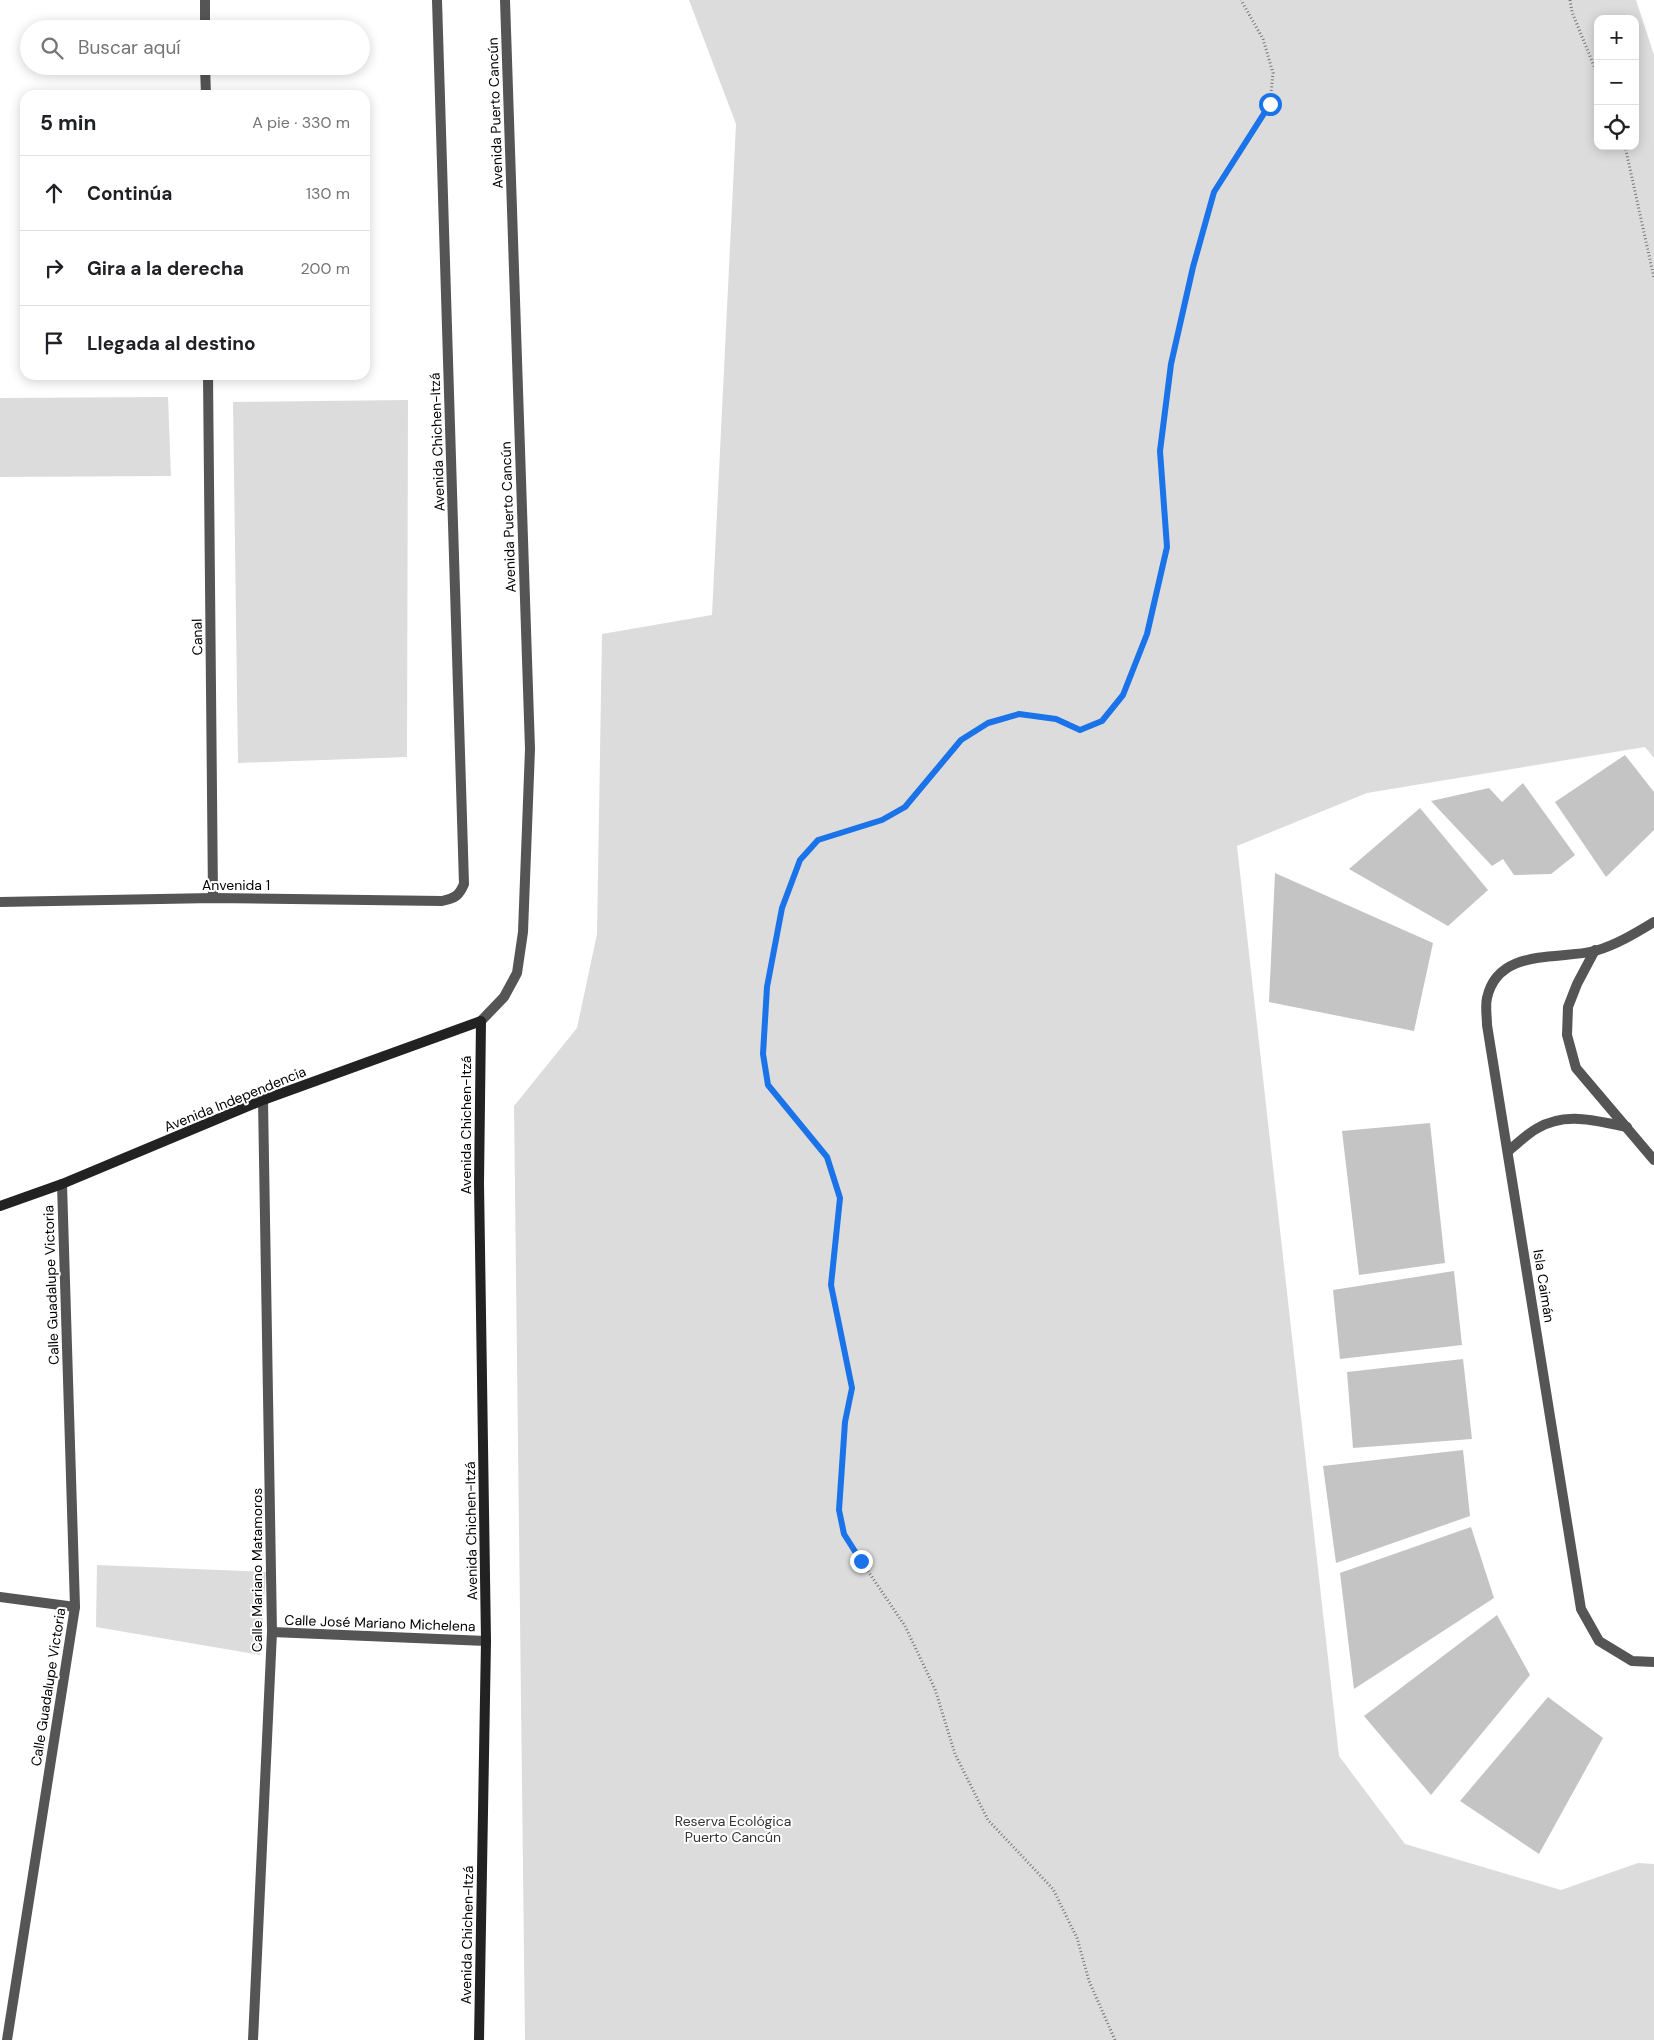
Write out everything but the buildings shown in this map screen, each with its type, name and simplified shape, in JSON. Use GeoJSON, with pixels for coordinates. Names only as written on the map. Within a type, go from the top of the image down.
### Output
{"type":"FeatureCollection","features":[{"type":"Feature","properties":{"kind":"street"},"geometry":{"type":"LineString","coordinates":[[205,0],[205,20]]}},
{"type":"Feature","properties":{"kind":"street","name":"Avenida Chichen-Itzá"},"geometry":{"type":"LineString","coordinates":[[437,0],[464,884]]}},
{"type":"Feature","properties":{"kind":"street","name":"Avenida Puerto Cancún"},"geometry":{"type":"LineString","coordinates":[[481,1021],[504,997],[517,973],[523,932],[530,750],[505,0]]}},
{"type":"Feature","properties":{"kind":"street"},"geometry":{"type":"LineString","coordinates":[[205,75],[206,90]]}},
{"type":"Feature","properties":{"kind":"street","name":"Canal"},"geometry":{"type":"LineString","coordinates":[[208,380],[213,898]]}},
{"type":"Feature","properties":{"kind":"street","name":"Anvenida 1"},"geometry":{"type":"LineString","coordinates":[[0,902],[213,898],[442,901],[454,898],[464,884]]}},
{"type":"Feature","properties":{"kind":"street","name":"Isla Caimán"},"geometry":{"type":"LineString","coordinates":[[1654,922],[1633,935],[1595,950],[1515,962],[1496,977],[1487,998],[1487,1025],[1581,1609],[1599,1641],[1632,1661],[1654,1662]]}},
{"type":"Feature","properties":{"kind":"street"},"geometry":{"type":"LineString","coordinates":[[1595,950],[1577,984],[1568,1007],[1567,1035],[1576,1068],[1654,1160]]}},
{"type":"Feature","properties":{"kind":"street","name":"Avenida Chichen-Itzá"},"geometry":{"type":"LineString","coordinates":[[479,2040],[486,1641],[479,1183],[481,1021]]}},
{"type":"Feature","properties":{"kind":"street","name":"Avenida Independencia"},"geometry":{"type":"LineString","coordinates":[[0,1206],[62,1184],[262,1100],[481,1021]]}},
{"type":"Feature","properties":{"kind":"street","name":"Calle Mariano Matamoros"},"geometry":{"type":"LineString","coordinates":[[253,2040],[272,1632],[262,1100]]}},
{"type":"Feature","properties":{"kind":"street"},"geometry":{"type":"LineString","coordinates":[[1508,1151],[1536,1129],[1558,1120],[1577,1118],[1627,1127]]}},
{"type":"Feature","properties":{"kind":"street","name":"Calle Guadalupe Victoria"},"geometry":{"type":"LineString","coordinates":[[7,2040],[75,1607],[62,1184]]}},
{"type":"Feature","properties":{"kind":"street"},"geometry":{"type":"LineString","coordinates":[[0,1597],[75,1607]]}},
{"type":"Feature","properties":{"kind":"street","name":"Calle José Mariano Michelena"},"geometry":{"type":"LineString","coordinates":[[272,1632],[486,1641]]}},
{"type":"Feature","properties":{"kind":"path"},"geometry":{"type":"LineString","coordinates":[[1115,2040],[1089,1981],[1077,1938],[1053,1889],[988,1820],[955,1754],[935,1689],[905,1626],[844,1534],[839,1510],[845,1422],[852,1388],[831,1285],[840,1198],[827,1157],[768,1085],[763,1054],[767,987],[782,908],[800,860],[818,840],[882,820],[905,807],[961,740],[988,723],[1019,714],[1056,719],[1080,730],[1102,721],[1123,695],[1147,634],[1167,547],[1160,451],[1171,364],[1193,267],[1214,192],[1270,104],[1273,73],[1263,39],[1241,0]]}},
{"type":"Feature","properties":{"kind":"path"},"geometry":{"type":"LineString","coordinates":[[1570,0],[1572,12],[1594,66]]}},
{"type":"Feature","properties":{"kind":"path"},"geometry":{"type":"LineString","coordinates":[[1625,150],[1654,278]]}},
{"type":"Feature","properties":{"kind":"green space","name":"Reserva Ecológica Puerto Cancún"},"geometry":{"type":"Polygon","coordinates":[[[689,0],[1636,0],[1654,55],[1654,758],[1645,747],[1367,793],[1237,846],[1339,1756],[1405,1844],[1561,1890],[1638,1863],[1654,1864],[1654,2040],[525,2040],[514,1106],[577,1028],[597,934],[602,634],[712,615],[736,124],[689,0]]]}},
{"type":"Feature","properties":{"kind":"green space"},"geometry":{"type":"Polygon","coordinates":[[[168,397],[171,476],[0,477],[0,398],[168,397]]]}},
{"type":"Feature","properties":{"kind":"green space"},"geometry":{"type":"Polygon","coordinates":[[[408,400],[407,757],[238,763],[233,402],[408,400]]]}},
{"type":"Feature","properties":{"kind":"green space"},"geometry":{"type":"Polygon","coordinates":[[[97,1565],[266,1572],[260,1655],[96,1627],[97,1565]]]}},
{"type":"Feature","properties":{"kind":"route"},"geometry":{"type":"LineString","coordinates":[[861,1561],[844,1534],[839,1510],[845,1422],[852,1388],[831,1285],[840,1198],[827,1157],[798,1124],[768,1085],[763,1054],[767,987],[782,908],[800,860],[818,840],[882,820],[905,807],[961,740],[988,723],[1019,714],[1056,719],[1080,730],[1102,721],[1123,695],[1147,634],[1167,547],[1160,451],[1171,364],[1193,267],[1214,192],[1270,104]]}}]}
